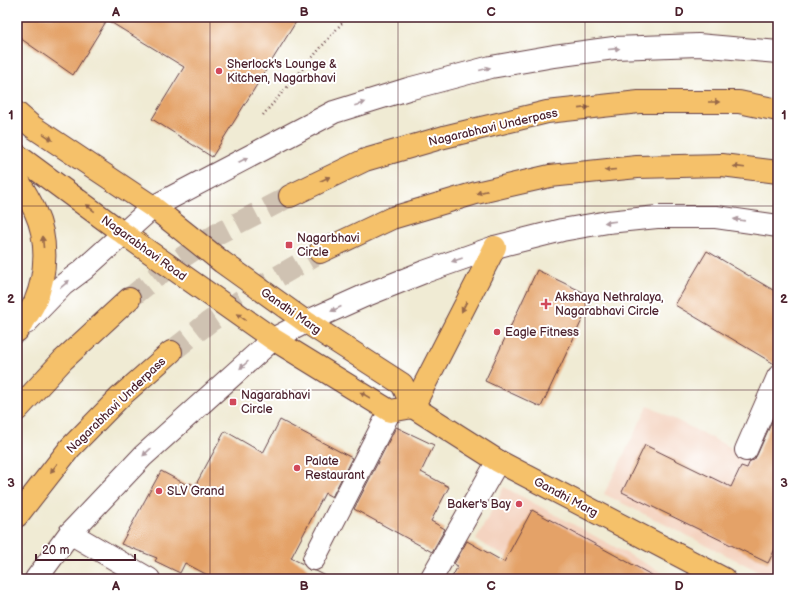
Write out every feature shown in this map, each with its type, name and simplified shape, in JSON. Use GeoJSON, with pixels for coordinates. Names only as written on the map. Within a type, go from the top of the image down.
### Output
{"type":"FeatureCollection","features":[{"type":"Feature","properties":{"kind":"main road","name":"Nagarabhavi Underpass"},"geometry":{"type":"LineString","coordinates":[[290,196],[365,160],[444,137],[547,112],[639,102],[739,102],[778,110]]}},
{"type":"Feature","properties":{"kind":"main road","name":"Gandhi Marg"},"geometry":{"type":"LineString","coordinates":[[17,114],[33,127],[153,207],[222,262],[306,322],[402,384],[413,406],[498,461],[724,579]]}},
{"type":"Feature","properties":{"kind":"main road","name":"Nagarabhavi Road"},"geometry":{"type":"LineString","coordinates":[[17,155],[124,234],[273,339]]}},
{"type":"Feature","properties":{"kind":"main road"},"geometry":{"type":"LineString","coordinates":[[320,252],[392,218],[476,193],[550,176],[637,168],[722,165],[778,172]]}},
{"type":"Feature","properties":{"kind":"main road"},"geometry":{"type":"LineString","coordinates":[[17,178],[35,210],[40,223],[44,254],[42,278],[34,302],[17,332]]}},
{"type":"Feature","properties":{"kind":"main road"},"geometry":{"type":"LineString","coordinates":[[273,339],[390,410],[413,406],[495,247]]}},
{"type":"Feature","properties":{"kind":"main road"},"geometry":{"type":"LineString","coordinates":[[17,410],[63,360],[129,299]]}},
{"type":"Feature","properties":{"kind":"main road","name":"Nagarabhavi Underpass"},"geometry":{"type":"LineString","coordinates":[[17,516],[70,448],[120,397],[171,352]]}},
{"type":"Feature","properties":{"kind":"street"},"geometry":{"type":"LineString","coordinates":[[17,332],[64,285],[83,270],[153,207],[334,112],[408,89],[490,67],[554,56],[614,48],[698,45],[778,52]]}},
{"type":"Feature","properties":{"kind":"street"},"geometry":{"type":"LineString","coordinates":[[36,579],[70,533],[143,456],[273,339],[306,322],[424,272],[495,247],[562,230],[608,222],[657,217],[716,217],[778,226]]}},
{"type":"Feature","properties":{"kind":"street"},"geometry":{"type":"LineString","coordinates":[[746,450],[778,377]]}},
{"type":"Feature","properties":{"kind":"street"},"geometry":{"type":"LineString","coordinates":[[314,559],[390,410]]}},
{"type":"Feature","properties":{"kind":"street"},"geometry":{"type":"LineString","coordinates":[[431,579],[498,461]]}},
{"type":"Feature","properties":{"kind":"street"},"geometry":{"type":"LineString","coordinates":[[70,533],[149,579]]}},
{"type":"Feature","properties":{"kind":"path"},"geometry":{"type":"LineString","coordinates":[[260,118],[347,17]]}},
{"type":"Feature","properties":{"kind":"shaded area"},"geometry":{"type":"Polygon","coordinates":[[[648,406],[778,471],[778,579],[774,579],[604,494],[648,406]]]}},
{"type":"Feature","properties":{"kind":"shaded area"},"geometry":{"type":"Polygon","coordinates":[[[504,487],[674,579],[545,579],[476,540],[504,487]]]}},
{"type":"Feature","properties":{"kind":"building"},"geometry":{"type":"Polygon","coordinates":[[[17,17],[299,17],[212,157],[152,119],[184,67],[107,20],[73,75],[17,36],[17,17]]]}},
{"type":"Feature","properties":{"kind":"building"},"geometry":{"type":"Polygon","coordinates":[[[707,251],[778,293],[778,365],[675,305],[707,251]]]}},
{"type":"Feature","properties":{"kind":"building"},"geometry":{"type":"Polygon","coordinates":[[[537,270],[593,297],[541,407],[485,381],[537,270]]]}},
{"type":"Feature","properties":{"kind":"building"},"geometry":{"type":"Polygon","coordinates":[[[778,408],[778,543],[768,563],[622,492],[645,445],[731,487],[741,466],[747,468],[750,461],[754,460],[757,455],[778,408]]]}},
{"type":"Feature","properties":{"kind":"building"},"geometry":{"type":"Polygon","coordinates":[[[280,420],[352,458],[332,497],[325,493],[291,558],[303,564],[309,570],[316,571],[332,579],[215,579],[185,563],[180,573],[155,561],[157,558],[121,544],[161,471],[189,486],[190,483],[195,486],[225,431],[263,453],[280,420]]]}},
{"type":"Feature","properties":{"kind":"building"},"geometry":{"type":"Polygon","coordinates":[[[396,427],[434,445],[421,472],[449,487],[431,521],[445,529],[432,552],[354,509],[396,427]]]}},
{"type":"Feature","properties":{"kind":"building"},"geometry":{"type":"Polygon","coordinates":[[[532,510],[659,579],[451,579],[458,566],[454,564],[467,541],[504,562],[532,510]]]}},
{"type":"Feature","properties":{"kind":"tunnel"},"geometry":{"type":"LineString","coordinates":[[129,299],[171,265],[217,234],[290,196]]}},
{"type":"Feature","properties":{"kind":"tunnel"},"geometry":{"type":"LineString","coordinates":[[171,352],[209,322],[265,284],[320,252]]}},
{"type":"Feature","properties":{"kind":"place","name":"Sherlock's Lounge & Kitchen, Nagarbhavi"},"geometry":{"type":"Point","coordinates":[219,71]}},
{"type":"Feature","properties":{"kind":"place","name":"Nagarbhavi Circle"},"geometry":{"type":"Point","coordinates":[289,245]}},
{"type":"Feature","properties":{"kind":"place","name":"Akshaya Nethralaya, Nagarabhavi Circle"},"geometry":{"type":"Point","coordinates":[546,304]}},
{"type":"Feature","properties":{"kind":"place","name":"Eagle Fitness"},"geometry":{"type":"Point","coordinates":[497,332]}},
{"type":"Feature","properties":{"kind":"place","name":"Nagarabhavi Circle"},"geometry":{"type":"Point","coordinates":[233,402]}},
{"type":"Feature","properties":{"kind":"place","name":"Palate Restaurant"},"geometry":{"type":"Point","coordinates":[297,468]}},
{"type":"Feature","properties":{"kind":"place","name":"SLV Grand"},"geometry":{"type":"Point","coordinates":[159,491]}},
{"type":"Feature","properties":{"kind":"place","name":"Baker's Bay"},"geometry":{"type":"Point","coordinates":[519,504]}}]}
